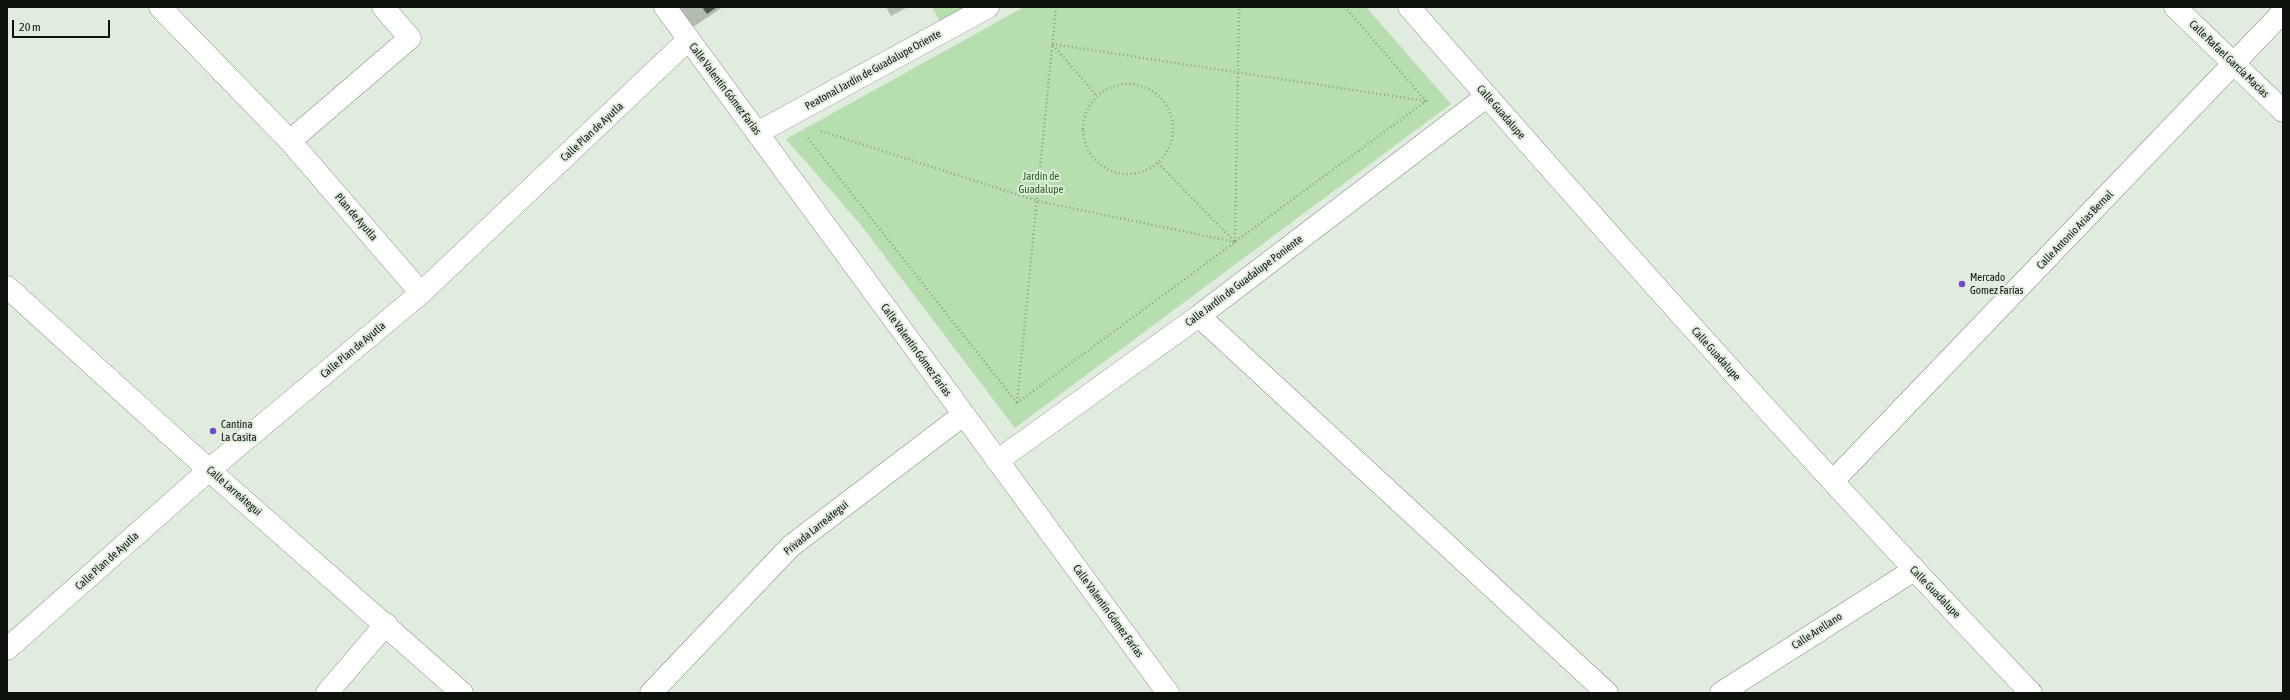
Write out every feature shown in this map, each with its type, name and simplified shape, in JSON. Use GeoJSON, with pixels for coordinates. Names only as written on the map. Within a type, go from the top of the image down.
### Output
{"type":"FeatureCollection","features":[{"type":"Feature","properties":{"kind":"street","name":"Plan de Ayutla"},"geometry":{"type":"LineString","coordinates":[[160,7],[290,141],[421,293]]}},
{"type":"Feature","properties":{"kind":"street"},"geometry":{"type":"LineString","coordinates":[[290,141],[410,38],[383,7]]}},
{"type":"Feature","properties":{"kind":"street","name":"Calle Valentín Gómez Farías"},"geometry":{"type":"LineString","coordinates":[[665,7],[1168,693]]}},
{"type":"Feature","properties":{"kind":"street","name":"Peatonal Jardín de Guadalupe Oriente"},"geometry":{"type":"LineString","coordinates":[[757,133],[988,7]]}},
{"type":"Feature","properties":{"kind":"street","name":"Calle Guadalupe"},"geometry":{"type":"LineString","coordinates":[[1409,7],[1658,290],[1914,570],[2031,693]]}},
{"type":"Feature","properties":{"kind":"street","name":"Calle Rafael García Macías"},"geometry":{"type":"LineString","coordinates":[[2175,7],[2283,110]]}},
{"type":"Feature","properties":{"kind":"street","name":"Calle Antonio Arias Bernal"},"geometry":{"type":"LineString","coordinates":[[1833,481],[2283,12]]}},
{"type":"Feature","properties":{"kind":"street","name":"Calle Plan de Ayutla"},"geometry":{"type":"LineString","coordinates":[[7,649],[209,470],[421,293],[688,40]]}},
{"type":"Feature","properties":{"kind":"street","name":"Calle Jardín de Guadalupe Poniente"},"geometry":{"type":"LineString","coordinates":[[997,461],[1199,316],[1487,96]]}},
{"type":"Feature","properties":{"kind":"street","name":"Calle Larreátegui"},"geometry":{"type":"LineString","coordinates":[[7,287],[209,470],[386,624],[462,693]]}},
{"type":"Feature","properties":{"kind":"street"},"geometry":{"type":"LineString","coordinates":[[1199,316],[1606,693]]}},
{"type":"Feature","properties":{"kind":"street","name":"Privada Larreátegui"},"geometry":{"type":"LineString","coordinates":[[651,693],[791,546],[963,415]]}},
{"type":"Feature","properties":{"kind":"street","name":"Calle Arellano"},"geometry":{"type":"LineString","coordinates":[[1721,693],[1914,570]]}},
{"type":"Feature","properties":{"kind":"street"},"geometry":{"type":"LineString","coordinates":[[327,693],[386,624]]}},
{"type":"Feature","properties":{"kind":"path"},"geometry":{"type":"LineString","coordinates":[[1017,403],[1056,7]]}},
{"type":"Feature","properties":{"kind":"path"},"geometry":{"type":"LineString","coordinates":[[1235,242],[1239,7]]}},
{"type":"Feature","properties":{"kind":"path"},"geometry":{"type":"LineString","coordinates":[[1345,7],[1426,101]]}},
{"type":"Feature","properties":{"kind":"path"},"geometry":{"type":"LineString","coordinates":[[1052,44],[1238,71],[1426,101]]}},
{"type":"Feature","properties":{"kind":"path"},"geometry":{"type":"LineString","coordinates":[[1052,44],[1097,96]]}},
{"type":"Feature","properties":{"kind":"path"},"geometry":{"type":"LineString","coordinates":[[1132,83],[1147,88],[1160,96],[1169,108],[1173,123],[1173,137],[1168,151],[1158,163],[1146,171],[1131,174],[1116,173],[1102,167],[1092,157],[1084,144],[1082,128],[1084,113],[1103,90],[1117,84],[1132,83]]}},
{"type":"Feature","properties":{"kind":"path"},"geometry":{"type":"LineString","coordinates":[[1017,403],[1426,101]]}},
{"type":"Feature","properties":{"kind":"path"},"geometry":{"type":"LineString","coordinates":[[819,131],[1037,201],[1235,242]]}},
{"type":"Feature","properties":{"kind":"path"},"geometry":{"type":"LineString","coordinates":[[806,136],[1017,403]]}},
{"type":"Feature","properties":{"kind":"path"},"geometry":{"type":"LineString","coordinates":[[1158,163],[1235,242]]}},
{"type":"Feature","properties":{"kind":"green space"},"geometry":{"type":"Polygon","coordinates":[[[932,7],[977,7],[943,27],[932,7]]]}},
{"type":"Feature","properties":{"kind":"green space","name":"Jardín de Guadalupe"},"geometry":{"type":"Polygon","coordinates":[[[1024,7],[1366,7],[1451,104],[1015,428],[860,224],[786,139],[1024,7]]]}},
{"type":"Feature","properties":{"kind":"building"},"geometry":{"type":"Polygon","coordinates":[[[702,7],[717,7],[707,14],[702,7]]]}},
{"type":"Feature","properties":{"kind":"place","name":"Mercado Gomez Farías"},"geometry":{"type":"Point","coordinates":[1962,284]}},
{"type":"Feature","properties":{"kind":"place","name":"Cantina La Casita"},"geometry":{"type":"Point","coordinates":[213,431]}}]}
